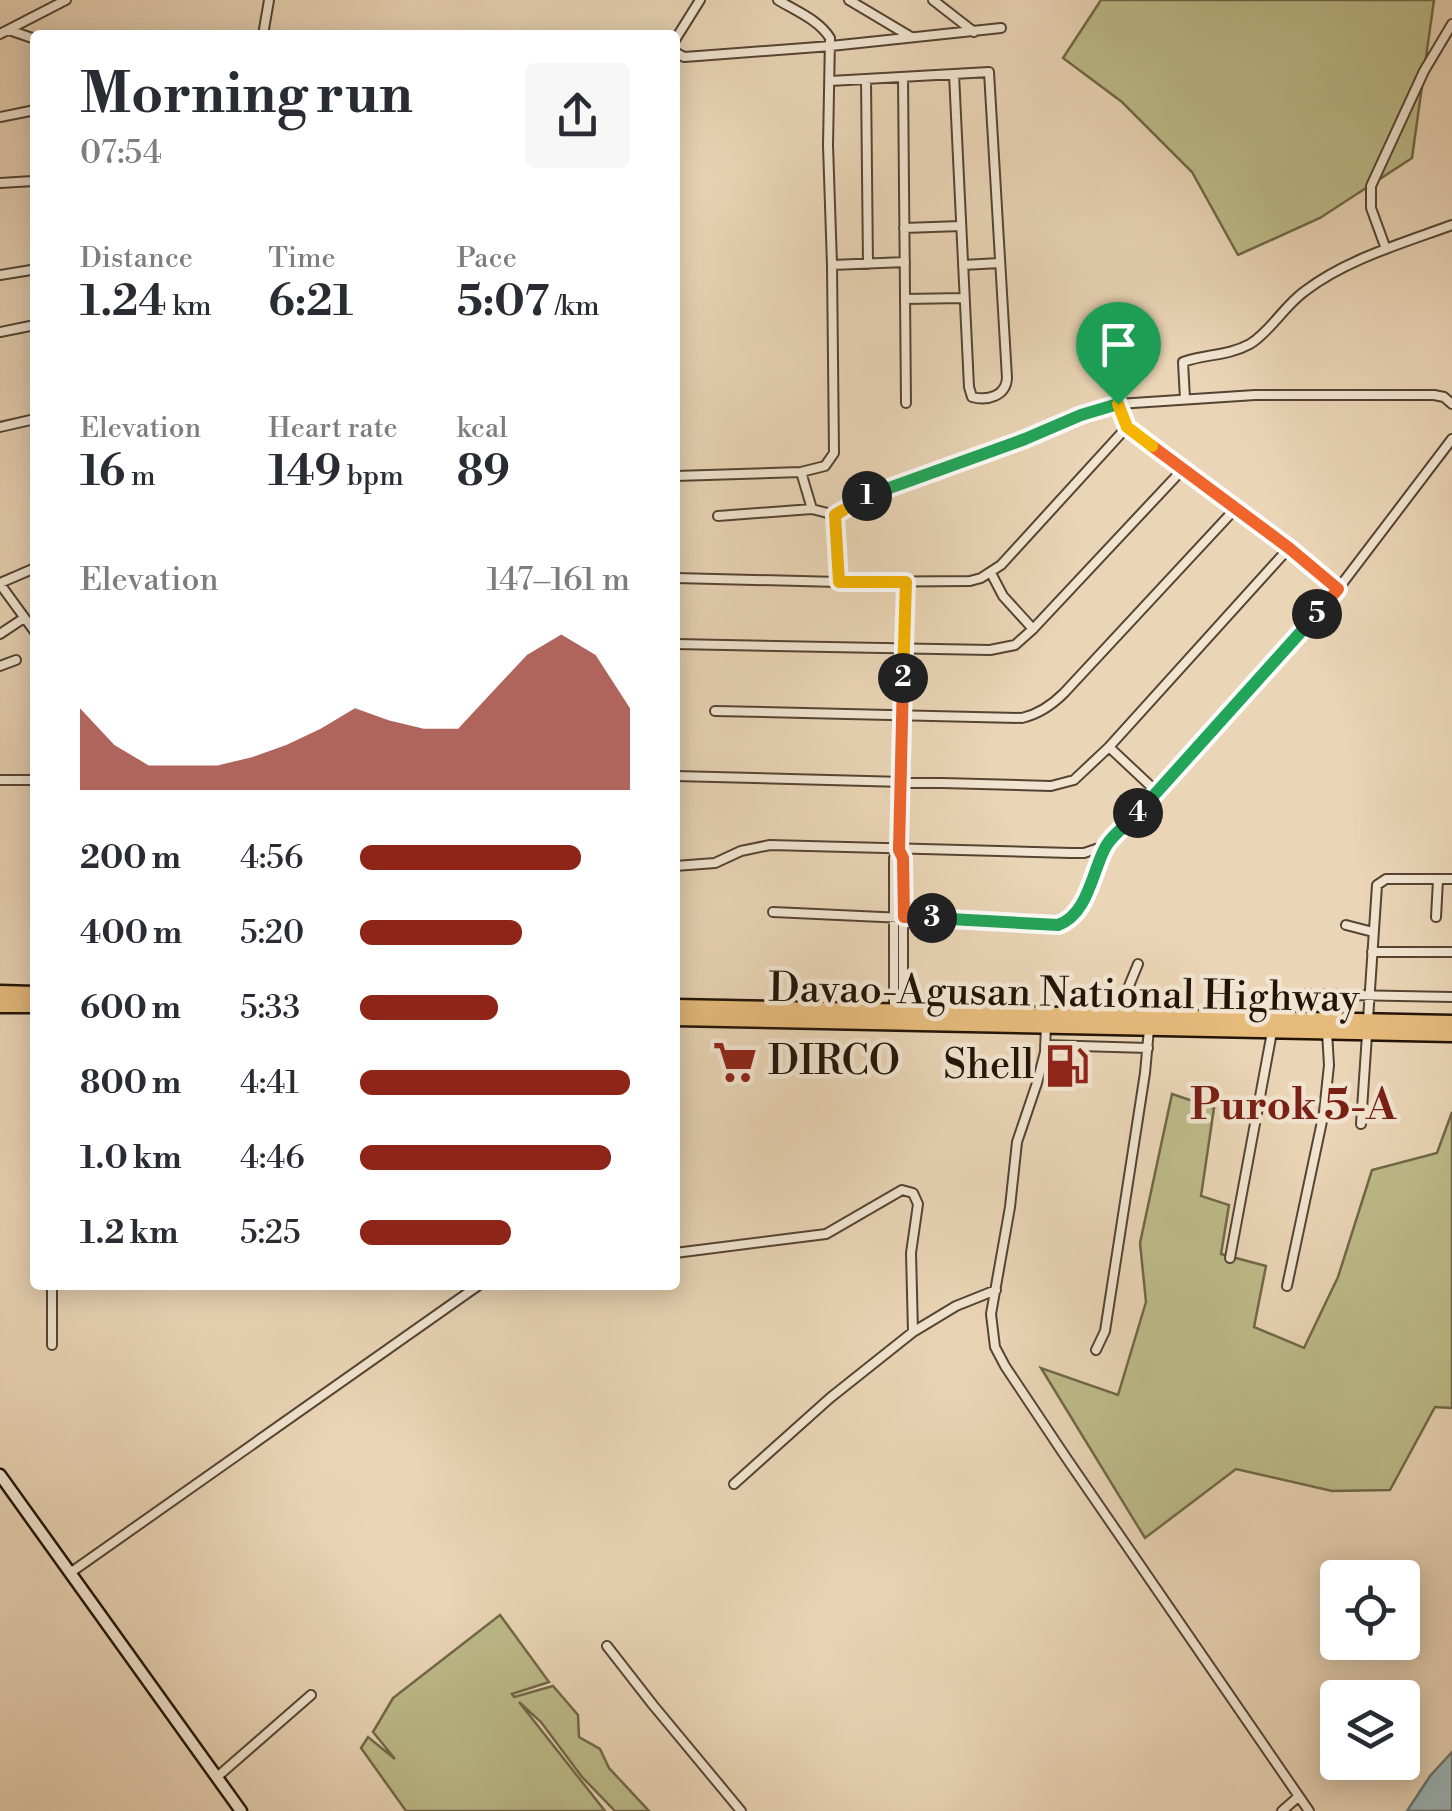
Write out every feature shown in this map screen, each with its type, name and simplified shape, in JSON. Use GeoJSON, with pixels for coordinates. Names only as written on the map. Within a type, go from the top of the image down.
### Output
{"type":"FeatureCollection","features":[{"type":"Feature","properties":{"kind":"highway"},"geometry":{"type":"LineString","coordinates":[[0,993],[30,994]]}},
{"type":"Feature","properties":{"kind":"highway"},"geometry":{"type":"LineString","coordinates":[[0,1005],[30,1005]]}},
{"type":"Feature","properties":{"kind":"highway","name":"Davao-Agusan National Highway"},"geometry":{"type":"LineString","coordinates":[[680,1007],[1272,1032],[1452,1023]]}},
{"type":"Feature","properties":{"kind":"highway","name":"Davao-Agusan National Highway"},"geometry":{"type":"LineString","coordinates":[[680,1018],[898,1016]]}},
{"type":"Feature","properties":{"kind":"highway","name":"Davao-Agusan National Highway"},"geometry":{"type":"LineString","coordinates":[[1046,1020],[1116,1016],[1452,1034]]}},
{"type":"Feature","properties":{"kind":"main road"},"geometry":{"type":"LineString","coordinates":[[0,1475],[241,1811]]}},
{"type":"Feature","properties":{"kind":"street"},"geometry":{"type":"LineString","coordinates":[[4,32],[66,0]]}},
{"type":"Feature","properties":{"kind":"street"},"geometry":{"type":"LineString","coordinates":[[263,30],[270,0]]}},
{"type":"Feature","properties":{"kind":"street"},"geometry":{"type":"LineString","coordinates":[[680,32],[700,0]]}},
{"type":"Feature","properties":{"kind":"street"},"geometry":{"type":"LineString","coordinates":[[680,476],[801,472],[826,466],[834,453],[828,145],[830,38],[826,30],[778,0]]}},
{"type":"Feature","properties":{"kind":"street"},"geometry":{"type":"LineString","coordinates":[[849,0],[911,38]]}},
{"type":"Feature","properties":{"kind":"street"},"geometry":{"type":"LineString","coordinates":[[933,0],[974,32]]}},
{"type":"Feature","properties":{"kind":"street"},"geometry":{"type":"LineString","coordinates":[[957,33],[959,19]]}},
{"type":"Feature","properties":{"kind":"street"},"geometry":{"type":"LineString","coordinates":[[1386,249],[1371,208],[1371,186],[1424,71],[1452,24]]}},
{"type":"Feature","properties":{"kind":"street"},"geometry":{"type":"LineString","coordinates":[[680,55],[830,46],[1000,28]]}},
{"type":"Feature","properties":{"kind":"street"},"geometry":{"type":"LineString","coordinates":[[4,32],[30,37]]}},
{"type":"Feature","properties":{"kind":"street"},"geometry":{"type":"LineString","coordinates":[[830,81],[989,72],[1008,378],[1000,394],[977,399],[970,392],[954,74]]}},
{"type":"Feature","properties":{"kind":"street"},"geometry":{"type":"LineString","coordinates":[[903,77],[906,403]]}},
{"type":"Feature","properties":{"kind":"street"},"geometry":{"type":"LineString","coordinates":[[866,79],[868,264]]}},
{"type":"Feature","properties":{"kind":"street"},"geometry":{"type":"LineString","coordinates":[[0,117],[30,111]]}},
{"type":"Feature","properties":{"kind":"street"},"geometry":{"type":"LineString","coordinates":[[0,183],[30,181]]}},
{"type":"Feature","properties":{"kind":"street"},"geometry":{"type":"LineString","coordinates":[[1185,399],[1184,362],[1232,352],[1253,342],[1280,312],[1332,273],[1452,225]]}},
{"type":"Feature","properties":{"kind":"street"},"geometry":{"type":"LineString","coordinates":[[904,228],[961,226]]}},
{"type":"Feature","properties":{"kind":"street"},"geometry":{"type":"LineString","coordinates":[[832,265],[905,262]]}},
{"type":"Feature","properties":{"kind":"street"},"geometry":{"type":"LineString","coordinates":[[963,266],[1000,262]]}},
{"type":"Feature","properties":{"kind":"street"},"geometry":{"type":"LineString","coordinates":[[0,275],[30,270]]}},
{"type":"Feature","properties":{"kind":"street"},"geometry":{"type":"LineString","coordinates":[[905,299],[964,298]]}},
{"type":"Feature","properties":{"kind":"street"},"geometry":{"type":"LineString","coordinates":[[0,332],[30,327]]}},
{"type":"Feature","properties":{"kind":"street"},"geometry":{"type":"LineString","coordinates":[[718,516],[812,509],[835,515],[870,494],[1118,404],[1255,395],[1434,394],[1452,404]]}},
{"type":"Feature","properties":{"kind":"street"},"geometry":{"type":"LineString","coordinates":[[1118,404],[1127,427],[1338,589]]}},
{"type":"Feature","properties":{"kind":"street"},"geometry":{"type":"LineString","coordinates":[[0,426],[30,420]]}},
{"type":"Feature","properties":{"kind":"street"},"geometry":{"type":"LineString","coordinates":[[680,578],[970,581],[991,573],[1127,427]]}},
{"type":"Feature","properties":{"kind":"street"},"geometry":{"type":"LineString","coordinates":[[772,912],[1065,923],[1079,908],[1105,846],[1289,648],[1452,439]]}},
{"type":"Feature","properties":{"kind":"street"},"geometry":{"type":"LineString","coordinates":[[680,644],[903,648],[1014,645],[1183,469]]}},
{"type":"Feature","properties":{"kind":"street"},"geometry":{"type":"LineString","coordinates":[[801,472],[812,509]]}},
{"type":"Feature","properties":{"kind":"street"},"geometry":{"type":"LineString","coordinates":[[715,711],[1022,718],[1043,710],[1064,693],[1236,508]]}},
{"type":"Feature","properties":{"kind":"street"},"geometry":{"type":"LineString","coordinates":[[835,515],[839,582]]}},
{"type":"Feature","properties":{"kind":"street"},"geometry":{"type":"LineString","coordinates":[[680,776],[1064,784],[1074,780],[1109,747],[1289,548]]}},
{"type":"Feature","properties":{"kind":"street"},"geometry":{"type":"LineString","coordinates":[[30,570],[0,584],[30,626]]}},
{"type":"Feature","properties":{"kind":"street"},"geometry":{"type":"LineString","coordinates":[[991,573],[1003,596],[1033,629]]}},
{"type":"Feature","properties":{"kind":"street"},"geometry":{"type":"LineString","coordinates":[[898,1016],[906,582]]}},
{"type":"Feature","properties":{"kind":"street"},"geometry":{"type":"LineString","coordinates":[[0,634],[24,618]]}},
{"type":"Feature","properties":{"kind":"street"},"geometry":{"type":"LineString","coordinates":[[0,666],[16,660]]}},
{"type":"Feature","properties":{"kind":"street"},"geometry":{"type":"LineString","coordinates":[[1109,747],[1158,792]]}},
{"type":"Feature","properties":{"kind":"street"},"geometry":{"type":"LineString","coordinates":[[0,780],[30,780]]}},
{"type":"Feature","properties":{"kind":"street"},"geometry":{"type":"LineString","coordinates":[[680,866],[715,863],[752,847],[770,845],[1071,853],[1105,846]]}},
{"type":"Feature","properties":{"kind":"street"},"geometry":{"type":"LineString","coordinates":[[1361,1124],[1376,892],[1380,882],[1386,880],[1452,878]]}},
{"type":"Feature","properties":{"kind":"street"},"geometry":{"type":"LineString","coordinates":[[1436,918],[1438,880]]}},
{"type":"Feature","properties":{"kind":"street"},"geometry":{"type":"LineString","coordinates":[[1346,925],[1373,932]]}},
{"type":"Feature","properties":{"kind":"street"},"geometry":{"type":"LineString","coordinates":[[1372,952],[1452,952]]}},
{"type":"Feature","properties":{"kind":"street"},"geometry":{"type":"LineString","coordinates":[[1116,1016],[1138,964]]}},
{"type":"Feature","properties":{"kind":"street"},"geometry":{"type":"LineString","coordinates":[[1295,994],[1452,997]]}},
{"type":"Feature","properties":{"kind":"street"},"geometry":{"type":"LineString","coordinates":[[1046,1020],[1037,1082],[1017,1142],[992,1314],[995,1347],[1004,1366],[1310,1811]]}},
{"type":"Feature","properties":{"kind":"street"},"geometry":{"type":"LineString","coordinates":[[1096,1350],[1105,1331],[1149,1029]]}},
{"type":"Feature","properties":{"kind":"street"},"geometry":{"type":"LineString","coordinates":[[1230,1258],[1272,1032]]}},
{"type":"Feature","properties":{"kind":"street"},"geometry":{"type":"LineString","coordinates":[[1287,1286],[1324,1112],[1329,1065],[1327,1032]]}},
{"type":"Feature","properties":{"kind":"street"},"geometry":{"type":"LineString","coordinates":[[1045,1045],[1148,1048]]}},
{"type":"Feature","properties":{"kind":"street"},"geometry":{"type":"LineString","coordinates":[[680,1251],[826,1234],[898,1191],[909,1190],[918,1204],[910,1253],[912,1332]]}},
{"type":"Feature","properties":{"kind":"street"},"geometry":{"type":"LineString","coordinates":[[52,1290],[52,1345]]}},
{"type":"Feature","properties":{"kind":"street"},"geometry":{"type":"LineString","coordinates":[[70,1573],[472,1290]]}},
{"type":"Feature","properties":{"kind":"street"},"geometry":{"type":"LineString","coordinates":[[734,1484],[830,1398],[912,1332],[956,1306],[996,1290]]}},
{"type":"Feature","properties":{"kind":"street"},"geometry":{"type":"LineString","coordinates":[[608,1646],[652,1706],[741,1811]]}},
{"type":"Feature","properties":{"kind":"street"},"geometry":{"type":"LineString","coordinates":[[217,1778],[310,1695]]}},
{"type":"Feature","properties":{"kind":"street"},"geometry":{"type":"LineString","coordinates":[[1282,1811],[1298,1797]]}},
{"type":"Feature","properties":{"kind":"shaded area"},"geometry":{"type":"Polygon","coordinates":[[[1101,0],[1434,0],[1412,158],[1320,218],[1238,255],[1192,172],[1122,102],[1063,58],[1101,0]]]}},
{"type":"Feature","properties":{"kind":"shaded area"},"geometry":{"type":"Polygon","coordinates":[[[1172,1094],[1214,1108],[1201,1196],[1229,1205],[1221,1254],[1266,1266],[1254,1327],[1304,1348],[1338,1277],[1372,1170],[1437,1153],[1452,1112],[1452,1408],[1435,1407],[1390,1490],[1332,1491],[1236,1469],[1145,1538],[1041,1368],[1118,1395],[1146,1302],[1140,1243],[1172,1094]]]}},
{"type":"Feature","properties":{"kind":"shaded area"},"geometry":{"type":"Polygon","coordinates":[[[500,1615],[549,1682],[512,1694],[514,1697],[553,1686],[578,1715],[579,1737],[600,1749],[609,1768],[649,1811],[615,1811],[582,1777],[541,1722],[519,1702],[605,1811],[406,1811],[361,1748],[368,1737],[395,1759],[373,1732],[393,1698],[500,1615]]]}},
{"type":"Feature","properties":{"kind":"water"},"geometry":{"type":"Polygon","coordinates":[[[1452,1752],[1452,1811],[1407,1811],[1430,1776],[1452,1752]]]}},
{"type":"Feature","properties":{"kind":"place","name":"DIRCO"},"geometry":{"type":"Point","coordinates":[735,1062]}},
{"type":"Feature","properties":{"kind":"place","name":"Shell"},"geometry":{"type":"Point","coordinates":[1067,1066]}},
{"type":"Feature","properties":{"kind":"district","name":"Purok 5-A"},"geometry":{"type":"Point","coordinates":[1293,1106]}},
{"type":"Feature","properties":{"kind":"route"},"geometry":{"type":"LineString","coordinates":[[1118,404],[1127,427],[1338,589],[1277,661],[1105,846],[1079,908],[1065,923],[904,917],[903,858],[899,850],[906,582],[839,582],[835,515],[870,494],[1118,404]]}}]}
